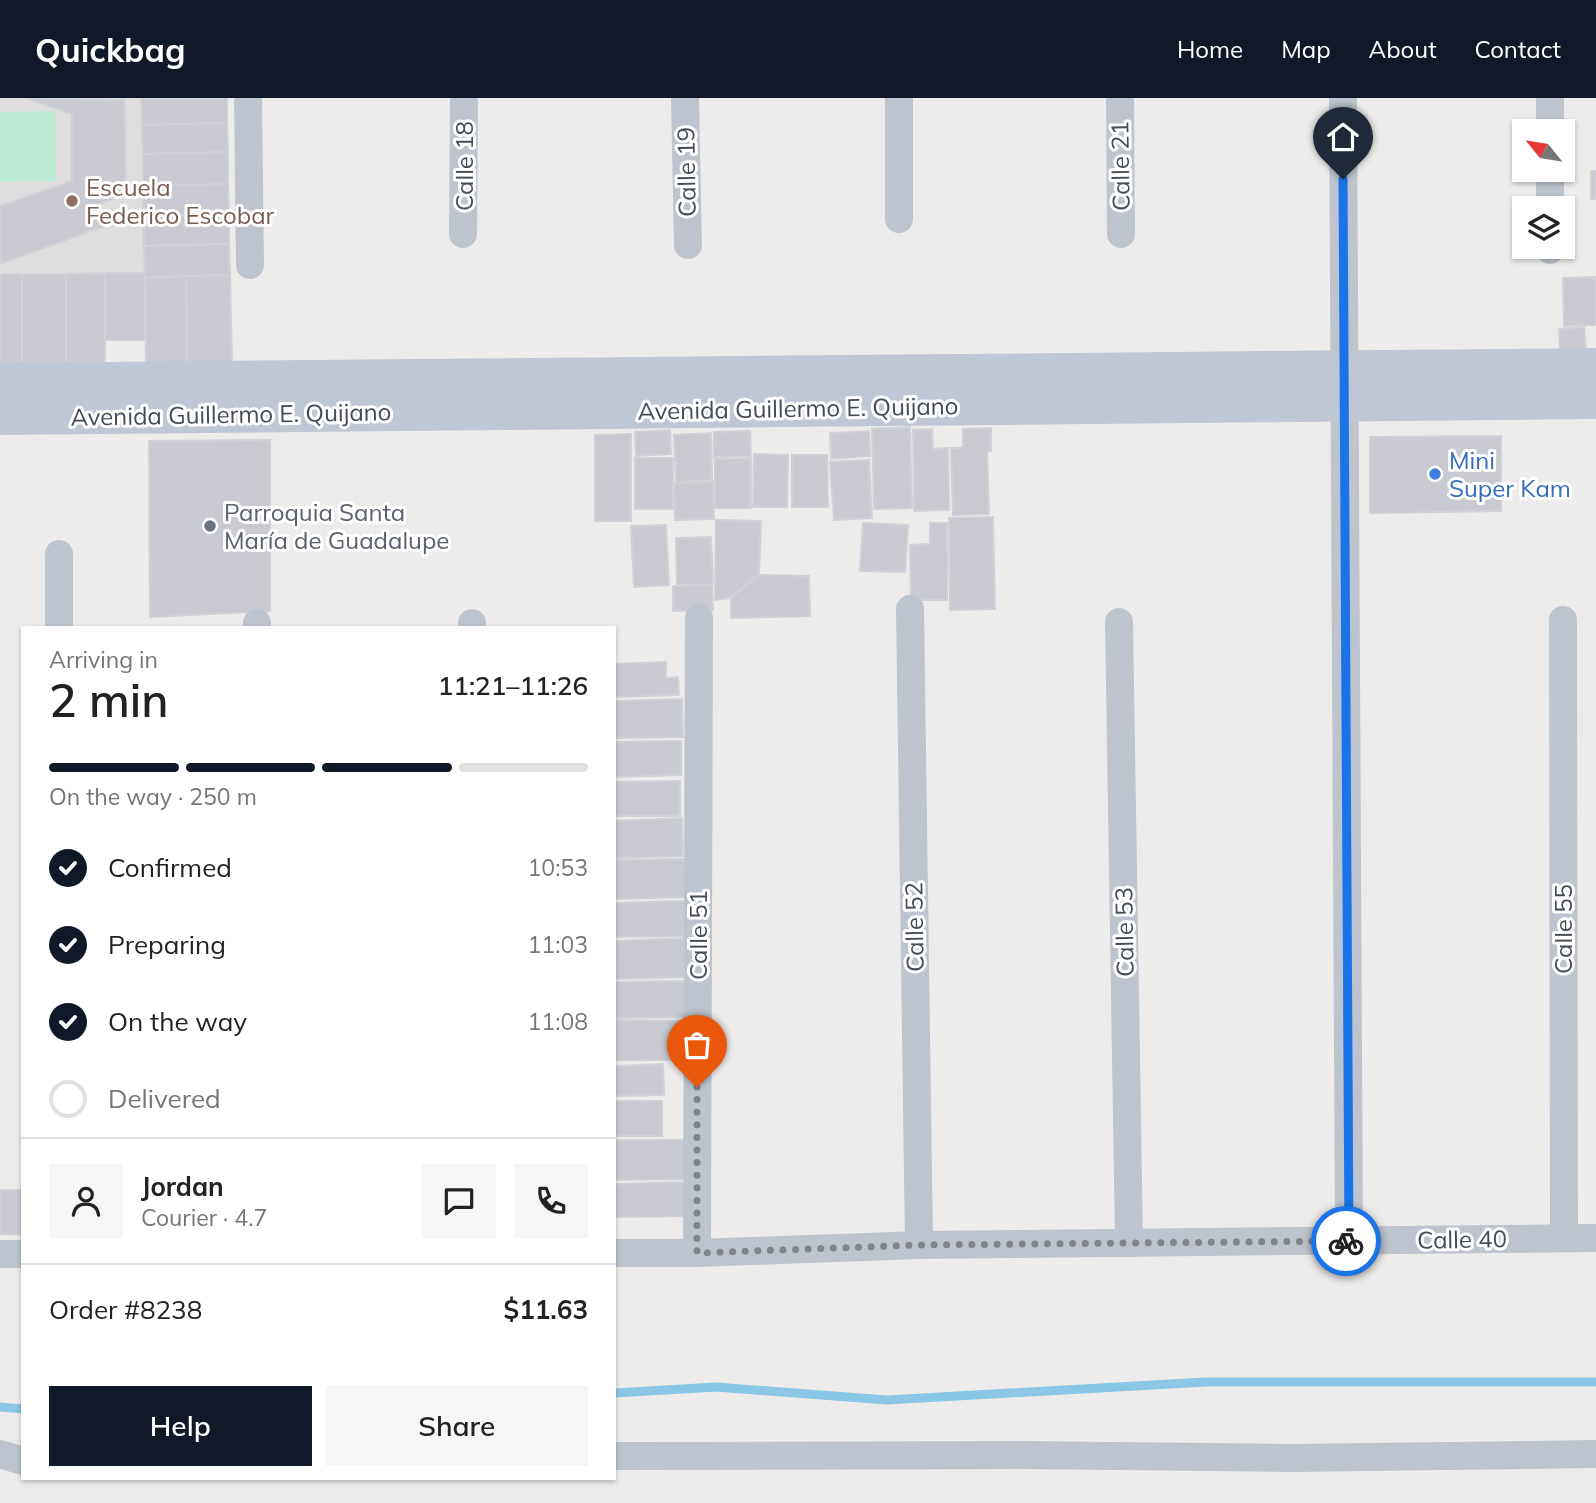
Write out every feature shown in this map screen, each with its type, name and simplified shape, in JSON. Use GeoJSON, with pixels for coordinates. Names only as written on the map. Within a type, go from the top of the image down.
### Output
{"type":"FeatureCollection","features":[{"type":"Feature","properties":{"kind":"street"},"geometry":{"type":"LineString","coordinates":[[248,98],[250,265]]}},
{"type":"Feature","properties":{"kind":"street","name":"Calle 18"},"geometry":{"type":"LineString","coordinates":[[463,234],[464,98]]}},
{"type":"Feature","properties":{"kind":"street","name":"Calle 19"},"geometry":{"type":"LineString","coordinates":[[685,98],[688,245]]}},
{"type":"Feature","properties":{"kind":"street"},"geometry":{"type":"LineString","coordinates":[[899,98],[899,219]]}},
{"type":"Feature","properties":{"kind":"street","name":"Calle 21"},"geometry":{"type":"LineString","coordinates":[[1120,98],[1121,234]]}},
{"type":"Feature","properties":{"kind":"street"},"geometry":{"type":"LineString","coordinates":[[1343,98],[1349,1241]]}},
{"type":"Feature","properties":{"kind":"street"},"geometry":{"type":"LineString","coordinates":[[1550,98],[1550,119]]}},
{"type":"Feature","properties":{"kind":"street","name":"Avenida Guillermo E. Quijano"},"geometry":{"type":"LineString","coordinates":[[0,382],[357,395],[866,391],[1344,386],[1596,367]]}},
{"type":"Feature","properties":{"kind":"street","name":"Avenida Guillermo E. Quijano"},"geometry":{"type":"LineString","coordinates":[[1344,386],[1596,400]]}},
{"type":"Feature","properties":{"kind":"street","name":"Avenida Guillermo E. Quijano"},"geometry":{"type":"LineString","coordinates":[[0,416],[357,395]]}},
{"type":"Feature","properties":{"kind":"street"},"geometry":{"type":"LineString","coordinates":[[59,554],[59,626]]}},
{"type":"Feature","properties":{"kind":"street","name":"Calle 52"},"geometry":{"type":"LineString","coordinates":[[910,609],[919,1245]]}},
{"type":"Feature","properties":{"kind":"street","name":"Calle 51"},"geometry":{"type":"LineString","coordinates":[[697,1253],[699,618]]}},
{"type":"Feature","properties":{"kind":"street","name":"Calle 55"},"geometry":{"type":"LineString","coordinates":[[1563,620],[1564,1238]]}},
{"type":"Feature","properties":{"kind":"street","name":"Calle 53"},"geometry":{"type":"LineString","coordinates":[[1119,622],[1129,1243]]}},
{"type":"Feature","properties":{"kind":"street","name":"Calle 40"},"geometry":{"type":"LineString","coordinates":[[616,1253],[697,1253],[919,1245],[1596,1238]]}},
{"type":"Feature","properties":{"kind":"street"},"geometry":{"type":"LineString","coordinates":[[0,1254],[21,1254]]}},
{"type":"Feature","properties":{"kind":"street"},"geometry":{"type":"LineString","coordinates":[[0,1454],[21,1460]]}},
{"type":"Feature","properties":{"kind":"street"},"geometry":{"type":"LineString","coordinates":[[616,1456],[1024,1455],[1295,1458],[1596,1454]]}},
{"type":"Feature","properties":{"kind":"shaded area","name":"Escuela Federico Escobar"},"geometry":{"type":"Polygon","coordinates":[[[0,98],[141,98],[145,273],[0,274],[0,98]]]}},
{"type":"Feature","properties":{"kind":"green space"},"geometry":{"type":"Polygon","coordinates":[[[55,111],[56,181],[0,182],[0,112],[55,111]]]}},
{"type":"Feature","properties":{"kind":"building"},"geometry":{"type":"Polygon","coordinates":[[[26,98],[124,100],[126,193],[99,204],[104,226],[0,264],[0,206],[72,181],[72,114],[26,98]]]}},
{"type":"Feature","properties":{"kind":"building"},"geometry":{"type":"Polygon","coordinates":[[[141,98],[227,98],[227,123],[142,125],[141,98]]]}},
{"type":"Feature","properties":{"kind":"building"},"geometry":{"type":"Polygon","coordinates":[[[227,123],[228,152],[143,154],[142,125],[227,123]]]}},
{"type":"Feature","properties":{"kind":"building"},"geometry":{"type":"Polygon","coordinates":[[[228,152],[228,184],[143,186],[143,154],[228,152]]]}},
{"type":"Feature","properties":{"kind":"building"},"geometry":{"type":"Polygon","coordinates":[[[1591,171],[1596,171],[1596,199],[1591,199],[1591,171]]]}},
{"type":"Feature","properties":{"kind":"building"},"geometry":{"type":"Polygon","coordinates":[[[228,184],[229,214],[143,216],[143,186],[228,184]]]}},
{"type":"Feature","properties":{"kind":"building"},"geometry":{"type":"Polygon","coordinates":[[[229,214],[229,244],[144,246],[143,216],[229,214]]]}},
{"type":"Feature","properties":{"kind":"building"},"geometry":{"type":"Polygon","coordinates":[[[229,244],[230,275],[145,278],[144,246],[229,244]]]}},
{"type":"Feature","properties":{"kind":"building"},"geometry":{"type":"Polygon","coordinates":[[[105,273],[145,273],[145,340],[105,340],[105,273]]]}},
{"type":"Feature","properties":{"kind":"building"},"geometry":{"type":"Polygon","coordinates":[[[105,273],[105,365],[66,365],[66,274],[105,273]]]}},
{"type":"Feature","properties":{"kind":"building"},"geometry":{"type":"Polygon","coordinates":[[[0,274],[22,274],[22,365],[0,365],[0,274]]]}},
{"type":"Feature","properties":{"kind":"building"},"geometry":{"type":"Polygon","coordinates":[[[22,274],[66,274],[66,365],[22,365],[22,274]]]}},
{"type":"Feature","properties":{"kind":"building"},"geometry":{"type":"Polygon","coordinates":[[[230,275],[232,363],[187,364],[186,276],[230,275]]]}},
{"type":"Feature","properties":{"kind":"building"},"geometry":{"type":"Polygon","coordinates":[[[186,276],[187,364],[146,365],[145,278],[186,276]]]}},
{"type":"Feature","properties":{"kind":"building"},"geometry":{"type":"Polygon","coordinates":[[[1596,277],[1596,325],[1564,326],[1563,278],[1596,277]]]}},
{"type":"Feature","properties":{"kind":"building"},"geometry":{"type":"Polygon","coordinates":[[[1584,327],[1586,349],[1560,350],[1559,329],[1584,327]]]}},
{"type":"Feature","properties":{"kind":"building"},"geometry":{"type":"Polygon","coordinates":[[[910,427],[912,508],[874,509],[872,429],[910,427]]]}},
{"type":"Feature","properties":{"kind":"building"},"geometry":{"type":"Polygon","coordinates":[[[991,428],[991,451],[987,451],[989,514],[953,515],[951,448],[963,448],[963,429],[991,428]]]}},
{"type":"Feature","properties":{"kind":"building"},"geometry":{"type":"Polygon","coordinates":[[[932,429],[933,449],[948,448],[949,510],[914,511],[913,430],[932,429]]]}},
{"type":"Feature","properties":{"kind":"building"},"geometry":{"type":"Polygon","coordinates":[[[670,430],[671,454],[636,456],[635,432],[670,430]]]}},
{"type":"Feature","properties":{"kind":"building"},"geometry":{"type":"Polygon","coordinates":[[[750,431],[751,456],[714,457],[714,432],[750,431]]]}},
{"type":"Feature","properties":{"kind":"building"},"geometry":{"type":"Polygon","coordinates":[[[869,431],[870,456],[831,459],[830,433],[869,431]]]}},
{"type":"Feature","properties":{"kind":"building"},"geometry":{"type":"Polygon","coordinates":[[[711,433],[712,480],[676,482],[674,435],[711,433]]]}},
{"type":"Feature","properties":{"kind":"building"},"geometry":{"type":"Polygon","coordinates":[[[631,434],[631,521],[595,521],[595,435],[631,434]]]}},
{"type":"Feature","properties":{"kind":"building","name":"Mini Super Kam"},"geometry":{"type":"Polygon","coordinates":[[[1501,436],[1501,511],[1370,513],[1370,437],[1501,436]]]}},
{"type":"Feature","properties":{"kind":"building","name":"Parroquia Santa María de Guadalupe"},"geometry":{"type":"Polygon","coordinates":[[[270,440],[270,611],[150,617],[149,441],[270,440]]]}},
{"type":"Feature","properties":{"kind":"building"},"geometry":{"type":"Polygon","coordinates":[[[754,454],[788,455],[787,507],[753,507],[754,454]]]}},
{"type":"Feature","properties":{"kind":"building"},"geometry":{"type":"Polygon","coordinates":[[[792,455],[827,455],[828,507],[792,507],[792,455]]]}},
{"type":"Feature","properties":{"kind":"building"},"geometry":{"type":"Polygon","coordinates":[[[635,458],[673,458],[673,509],[635,509],[635,458]]]}},
{"type":"Feature","properties":{"kind":"building"},"geometry":{"type":"Polygon","coordinates":[[[751,458],[751,508],[715,508],[715,459],[751,458]]]}},
{"type":"Feature","properties":{"kind":"building"},"geometry":{"type":"Polygon","coordinates":[[[869,460],[872,518],[834,520],[830,462],[869,460]]]}},
{"type":"Feature","properties":{"kind":"building"},"geometry":{"type":"Polygon","coordinates":[[[713,482],[714,519],[675,520],[674,483],[713,482]]]}},
{"type":"Feature","properties":{"kind":"building"},"geometry":{"type":"Polygon","coordinates":[[[993,517],[995,609],[950,610],[949,518],[993,517]]]}},
{"type":"Feature","properties":{"kind":"building"},"geometry":{"type":"Polygon","coordinates":[[[716,520],[761,521],[759,574],[730,598],[715,600],[716,520]]]}},
{"type":"Feature","properties":{"kind":"building"},"geometry":{"type":"Polygon","coordinates":[[[863,523],[908,525],[905,572],[860,571],[863,523]]]}},
{"type":"Feature","properties":{"kind":"building"},"geometry":{"type":"Polygon","coordinates":[[[930,523],[947,523],[947,600],[911,600],[910,545],[930,544],[930,523]]]}},
{"type":"Feature","properties":{"kind":"building"},"geometry":{"type":"Polygon","coordinates":[[[666,525],[669,585],[634,587],[631,526],[666,525]]]}},
{"type":"Feature","properties":{"kind":"building"},"geometry":{"type":"Polygon","coordinates":[[[711,537],[713,584],[677,585],[676,538],[711,537]]]}},
{"type":"Feature","properties":{"kind":"building"},"geometry":{"type":"Polygon","coordinates":[[[758,575],[809,576],[810,616],[731,618],[731,598],[758,575]]]}},
{"type":"Feature","properties":{"kind":"building"},"geometry":{"type":"Polygon","coordinates":[[[712,585],[713,610],[673,611],[673,586],[712,585]]]}},
{"type":"Feature","properties":{"kind":"building"},"geometry":{"type":"Polygon","coordinates":[[[666,662],[666,678],[678,677],[679,695],[616,697],[616,664],[666,662]]]}},
{"type":"Feature","properties":{"kind":"building"},"geometry":{"type":"Polygon","coordinates":[[[682,699],[683,737],[616,738],[616,701],[682,699]]]}},
{"type":"Feature","properties":{"kind":"building"},"geometry":{"type":"Polygon","coordinates":[[[681,741],[681,775],[616,777],[616,742],[681,741]]]}},
{"type":"Feature","properties":{"kind":"building"},"geometry":{"type":"Polygon","coordinates":[[[680,781],[680,816],[616,816],[616,782],[680,781]]]}},
{"type":"Feature","properties":{"kind":"building"},"geometry":{"type":"Polygon","coordinates":[[[682,818],[683,856],[616,858],[616,821],[682,818]]]}},
{"type":"Feature","properties":{"kind":"building"},"geometry":{"type":"Polygon","coordinates":[[[685,859],[686,897],[616,899],[616,860],[685,859]]]}},
{"type":"Feature","properties":{"kind":"building"},"geometry":{"type":"Polygon","coordinates":[[[686,901],[687,936],[616,937],[616,903],[686,901]]]}},
{"type":"Feature","properties":{"kind":"building"},"geometry":{"type":"Polygon","coordinates":[[[686,938],[687,977],[616,979],[616,941],[686,938]]]}},
{"type":"Feature","properties":{"kind":"building"},"geometry":{"type":"Polygon","coordinates":[[[688,981],[688,1017],[616,1018],[616,982],[688,981]]]}},
{"type":"Feature","properties":{"kind":"building"},"geometry":{"type":"Polygon","coordinates":[[[616,1020],[687,1021],[687,1060],[616,1060],[616,1020]]]}},
{"type":"Feature","properties":{"kind":"building"},"geometry":{"type":"Polygon","coordinates":[[[663,1064],[664,1095],[616,1096],[616,1066],[663,1064]]]}},
{"type":"Feature","properties":{"kind":"building"},"geometry":{"type":"Polygon","coordinates":[[[616,1101],[662,1101],[662,1136],[616,1136],[616,1101]]]}},
{"type":"Feature","properties":{"kind":"building"},"geometry":{"type":"Polygon","coordinates":[[[616,1140],[691,1140],[691,1179],[616,1180],[616,1140]]]}},
{"type":"Feature","properties":{"kind":"building"},"geometry":{"type":"Polygon","coordinates":[[[689,1182],[689,1216],[616,1217],[616,1184],[689,1182]]]}},
{"type":"Feature","properties":{"kind":"building"},"geometry":{"type":"Polygon","coordinates":[[[0,1190],[21,1190],[21,1235],[0,1234],[0,1190]]]}},
{"type":"Feature","properties":{"kind":"waterway"},"geometry":{"type":"LineString","coordinates":[[616,1393],[716,1387],[887,1400],[1206,1382],[1596,1382]]}},
{"type":"Feature","properties":{"kind":"waterway"},"geometry":{"type":"LineString","coordinates":[[0,1407],[21,1409]]}},
{"type":"Feature","properties":{"kind":"way so far"},"geometry":{"type":"LineString","coordinates":[[697,1087],[697,1253],[919,1245],[1346,1241]]}},
{"type":"Feature","properties":{"kind":"place","name":"Escuela Federico Escobar"},"geometry":{"type":"Point","coordinates":[72,201]}},
{"type":"Feature","properties":{"kind":"place","name":"Mini Super Kam"},"geometry":{"type":"Point","coordinates":[1435,474]}},
{"type":"Feature","properties":{"kind":"place","name":"Parroquia Santa María de Guadalupe"},"geometry":{"type":"Point","coordinates":[210,526]}},
{"type":"Feature","properties":{"kind":"route"},"geometry":{"type":"LineString","coordinates":[[1343,179],[1349,1241],[1346,1241]]}}]}
